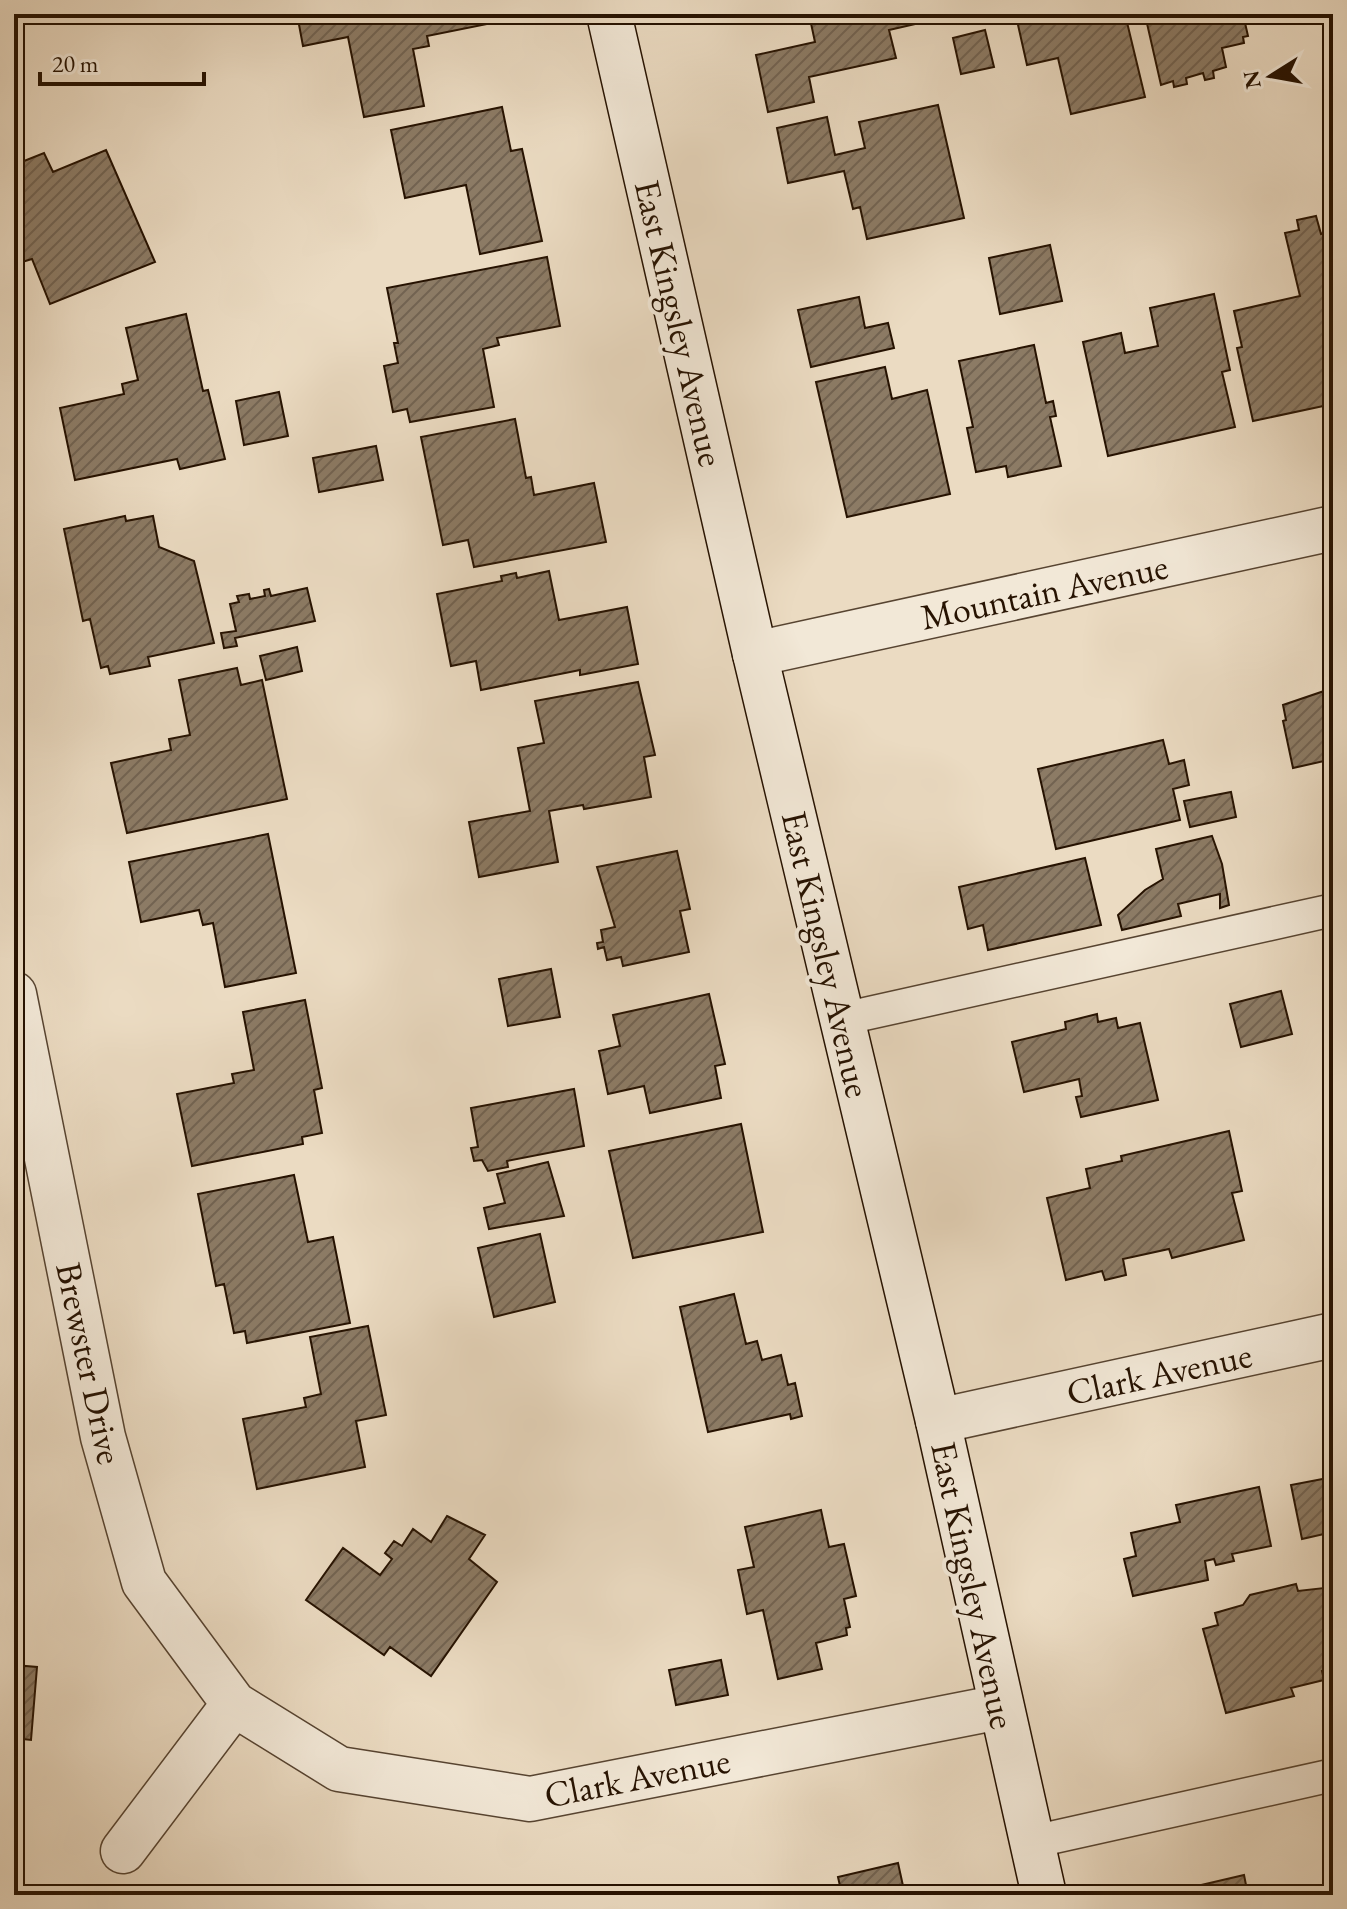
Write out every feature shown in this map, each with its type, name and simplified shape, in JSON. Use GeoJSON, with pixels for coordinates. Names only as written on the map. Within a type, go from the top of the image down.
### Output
{"type":"FeatureCollection","features":[{"type":"Feature","properties":{"kind":"street","name":"East Kingsley Avenue"},"geometry":{"type":"LineString","coordinates":[[609,14],[755,654],[938,1421],[1044,1895]]}},
{"type":"Feature","properties":{"kind":"street","name":"Mountain Avenue"},"geometry":{"type":"LineString","coordinates":[[755,654],[1333,528]]}},
{"type":"Feature","properties":{"kind":"street","name":"Brewster Drive"},"geometry":{"type":"LineString","coordinates":[[14,994],[103,1437],[144,1582],[234,1704]]}},
{"type":"Feature","properties":{"kind":"street","name":"Clark Avenue"},"geometry":{"type":"LineString","coordinates":[[938,1421],[1333,1335]]}},
{"type":"Feature","properties":{"kind":"street","name":"Clark Avenue"},"geometry":{"type":"LineString","coordinates":[[234,1704],[339,1769],[530,1799],[1000,1707]]}},
{"type":"Feature","properties":{"kind":"street"},"geometry":{"type":"LineString","coordinates":[[123,1851],[234,1704]]}},
{"type":"Feature","properties":{"kind":"lane"},"geometry":{"type":"LineString","coordinates":[[842,1019],[1333,910]]}},
{"type":"Feature","properties":{"kind":"lane"},"geometry":{"type":"LineString","coordinates":[[1032,1842],[1333,1775]]}},
{"type":"Feature","properties":{"kind":"building"},"geometry":{"type":"Polygon","coordinates":[[[297,14],[490,14],[492,23],[427,36],[429,46],[413,49],[424,106],[364,117],[348,37],[303,46],[297,14]]]}},
{"type":"Feature","properties":{"kind":"building"},"geometry":{"type":"Polygon","coordinates":[[[809,14],[922,14],[924,22],[889,30],[896,58],[809,77],[814,102],[768,112],[756,55],[815,42],[809,14]]]}},
{"type":"Feature","properties":{"kind":"building"},"geometry":{"type":"Polygon","coordinates":[[[1125,14],[1145,97],[1071,114],[1058,58],[1027,65],[1016,16],[1125,14]]]}},
{"type":"Feature","properties":{"kind":"building"},"geometry":{"type":"Polygon","coordinates":[[[1138,14],[1243,14],[1248,36],[1243,37],[1244,43],[1222,48],[1226,67],[1213,71],[1214,78],[1205,80],[1203,73],[1186,78],[1187,84],[1174,87],[1173,81],[1161,85],[1146,19],[1140,21],[1138,14]]]}},
{"type":"Feature","properties":{"kind":"building"},"geometry":{"type":"Polygon","coordinates":[[[985,30],[994,67],[961,74],[953,38],[985,30]]]}},
{"type":"Feature","properties":{"kind":"building"},"geometry":{"type":"Polygon","coordinates":[[[938,105],[964,218],[867,239],[860,207],[853,209],[844,171],[788,183],[777,128],[827,117],[835,155],[865,148],[859,122],[938,105]]]}},
{"type":"Feature","properties":{"kind":"building"},"geometry":{"type":"Polygon","coordinates":[[[502,107],[511,151],[522,149],[542,241],[480,254],[466,185],[405,198],[391,130],[502,107]]]}},
{"type":"Feature","properties":{"kind":"building"},"geometry":{"type":"Polygon","coordinates":[[[106,150],[155,262],[50,304],[32,259],[22,262],[14,242],[14,165],[44,153],[53,172],[106,150]]]}},
{"type":"Feature","properties":{"kind":"building"},"geometry":{"type":"Polygon","coordinates":[[[1316,216],[1321,234],[1333,231],[1333,404],[1253,421],[1237,348],[1242,347],[1234,311],[1300,296],[1285,233],[1299,230],[1297,220],[1316,216]]]}},
{"type":"Feature","properties":{"kind":"building"},"geometry":{"type":"Polygon","coordinates":[[[1050,245],[1062,301],[1000,314],[989,258],[1050,245]]]}},
{"type":"Feature","properties":{"kind":"building"},"geometry":{"type":"Polygon","coordinates":[[[547,257],[560,326],[497,338],[499,345],[483,349],[494,407],[410,422],[407,409],[393,412],[384,366],[398,363],[394,343],[398,343],[387,288],[547,257]]]}},
{"type":"Feature","properties":{"kind":"building"},"geometry":{"type":"Polygon","coordinates":[[[1214,294],[1230,370],[1222,372],[1235,427],[1108,456],[1083,342],[1121,333],[1125,353],[1158,346],[1150,308],[1214,294]]]}},
{"type":"Feature","properties":{"kind":"building"},"geometry":{"type":"Polygon","coordinates":[[[859,297],[865,328],[888,323],[894,348],[811,367],[798,310],[859,297]]]}},
{"type":"Feature","properties":{"kind":"building"},"geometry":{"type":"Polygon","coordinates":[[[186,314],[203,391],[208,390],[225,459],[180,469],[177,459],[75,480],[60,408],[124,394],[122,384],[138,380],[126,328],[186,314]]]}},
{"type":"Feature","properties":{"kind":"building"},"geometry":{"type":"Polygon","coordinates":[[[1034,345],[1046,403],[1053,401],[1056,416],[1050,417],[1061,466],[1008,477],[1006,466],[976,472],[967,428],[973,427],[959,361],[1034,345]]]}},
{"type":"Feature","properties":{"kind":"building"},"geometry":{"type":"Polygon","coordinates":[[[885,367],[892,399],[927,390],[950,494],[847,517],[816,382],[885,367]]]}},
{"type":"Feature","properties":{"kind":"building"},"geometry":{"type":"Polygon","coordinates":[[[279,392],[288,436],[244,445],[236,401],[279,392]]]}},
{"type":"Feature","properties":{"kind":"building"},"geometry":{"type":"Polygon","coordinates":[[[515,419],[526,478],[531,477],[534,495],[594,483],[606,542],[474,567],[468,540],[443,545],[421,437],[515,419]]]}},
{"type":"Feature","properties":{"kind":"building"},"geometry":{"type":"Polygon","coordinates":[[[376,446],[383,480],[319,492],[313,458],[376,446]]]}},
{"type":"Feature","properties":{"kind":"building"},"geometry":{"type":"Polygon","coordinates":[[[125,516],[126,521],[153,516],[159,547],[194,561],[214,643],[148,657],[150,666],[110,674],[108,666],[101,668],[90,619],[83,621],[64,529],[125,516]]]}},
{"type":"Feature","properties":{"kind":"building"},"geometry":{"type":"Polygon","coordinates":[[[549,571],[559,620],[627,607],[638,664],[580,675],[580,670],[481,690],[476,661],[451,666],[437,594],[502,581],[501,576],[516,573],[517,578],[549,571]]]}},
{"type":"Feature","properties":{"kind":"building"},"geometry":{"type":"Polygon","coordinates":[[[307,588],[315,621],[235,638],[237,646],[224,648],[221,633],[236,631],[230,604],[239,602],[237,596],[249,594],[250,599],[265,596],[264,590],[269,589],[271,596],[307,588]]]}},
{"type":"Feature","properties":{"kind":"building"},"geometry":{"type":"Polygon","coordinates":[[[297,647],[302,671],[266,680],[260,656],[297,647]]]}},
{"type":"Feature","properties":{"kind":"building"},"geometry":{"type":"Polygon","coordinates":[[[237,668],[241,685],[262,680],[287,799],[127,833],[111,763],[171,750],[169,739],[190,735],[179,680],[237,668]]]}},
{"type":"Feature","properties":{"kind":"building"},"geometry":{"type":"Polygon","coordinates":[[[638,682],[655,755],[644,757],[651,797],[584,809],[583,805],[549,811],[558,862],[479,877],[469,822],[530,811],[518,748],[544,743],[535,701],[638,682]]]}},
{"type":"Feature","properties":{"kind":"building"},"geometry":{"type":"Polygon","coordinates":[[[1333,688],[1333,759],[1293,768],[1283,721],[1286,720],[1283,705],[1333,688]]]}},
{"type":"Feature","properties":{"kind":"building"},"geometry":{"type":"Polygon","coordinates":[[[1163,740],[1169,764],[1184,760],[1189,785],[1173,789],[1180,820],[1056,849],[1038,769],[1163,740]]]}},
{"type":"Feature","properties":{"kind":"building"},"geometry":{"type":"Polygon","coordinates":[[[1231,792],[1236,817],[1190,827],[1184,801],[1231,792]]]}},
{"type":"Feature","properties":{"kind":"building"},"geometry":{"type":"Polygon","coordinates":[[[268,834],[296,973],[225,987],[213,923],[203,925],[199,910],[141,922],[129,862],[268,834]]]}},
{"type":"Feature","properties":{"kind":"building"},"geometry":{"type":"Polygon","coordinates":[[[1212,836],[1222,864],[1229,905],[1220,908],[1220,894],[1178,904],[1181,916],[1122,930],[1118,915],[1145,890],[1163,879],[1156,849],[1212,836]]]}},
{"type":"Feature","properties":{"kind":"building"},"geometry":{"type":"Polygon","coordinates":[[[677,851],[690,909],[680,911],[689,952],[623,966],[621,957],[607,960],[604,947],[598,949],[597,943],[603,942],[601,930],[615,927],[597,867],[677,851]]]}},
{"type":"Feature","properties":{"kind":"building"},"geometry":{"type":"Polygon","coordinates":[[[1085,858],[1101,925],[988,950],[983,925],[968,929],[959,887],[1085,858]]]}},
{"type":"Feature","properties":{"kind":"building"},"geometry":{"type":"Polygon","coordinates":[[[551,969],[560,1017],[508,1026],[499,979],[551,969]]]}},
{"type":"Feature","properties":{"kind":"building"},"geometry":{"type":"Polygon","coordinates":[[[1281,991],[1292,1034],[1241,1047],[1230,1004],[1281,991]]]}},
{"type":"Feature","properties":{"kind":"building"},"geometry":{"type":"Polygon","coordinates":[[[709,994],[725,1064],[715,1066],[721,1098],[650,1113],[644,1086],[608,1094],[599,1051],[620,1046],[613,1015],[709,994]]]}},
{"type":"Feature","properties":{"kind":"building"},"geometry":{"type":"Polygon","coordinates":[[[305,1000],[322,1088],[314,1090],[322,1133],[302,1137],[303,1144],[192,1166],[177,1094],[234,1083],[232,1074],[254,1070],[243,1012],[305,1000]]]}},
{"type":"Feature","properties":{"kind":"building"},"geometry":{"type":"Polygon","coordinates":[[[1097,1014],[1098,1022],[1116,1018],[1118,1028],[1140,1023],[1158,1100],[1081,1117],[1076,1097],[1082,1096],[1079,1079],[1024,1092],[1012,1042],[1066,1029],[1065,1022],[1097,1014]]]}},
{"type":"Feature","properties":{"kind":"building"},"geometry":{"type":"Polygon","coordinates":[[[574,1089],[584,1146],[507,1161],[508,1167],[488,1171],[482,1160],[474,1161],[471,1148],[478,1147],[471,1108],[574,1089]]]}},
{"type":"Feature","properties":{"kind":"building"},"geometry":{"type":"Polygon","coordinates":[[[741,1124],[763,1232],[633,1258],[609,1151],[741,1124]]]}},
{"type":"Feature","properties":{"kind":"building"},"geometry":{"type":"Polygon","coordinates":[[[1229,1131],[1242,1191],[1232,1193],[1244,1240],[1172,1258],[1169,1249],[1123,1259],[1126,1275],[1105,1280],[1102,1271],[1066,1280],[1047,1198],[1090,1188],[1086,1169],[1122,1161],[1121,1156],[1229,1131]]]}},
{"type":"Feature","properties":{"kind":"building"},"geometry":{"type":"Polygon","coordinates":[[[548,1162],[564,1216],[489,1229],[484,1208],[505,1203],[497,1174],[548,1162]]]}},
{"type":"Feature","properties":{"kind":"building"},"geometry":{"type":"Polygon","coordinates":[[[294,1175],[308,1242],[333,1237],[350,1323],[247,1343],[245,1331],[234,1333],[224,1284],[216,1286],[198,1194],[294,1175]]]}},
{"type":"Feature","properties":{"kind":"building"},"geometry":{"type":"Polygon","coordinates":[[[540,1234],[555,1302],[494,1317],[478,1248],[540,1234]]]}},
{"type":"Feature","properties":{"kind":"building"},"geometry":{"type":"Polygon","coordinates":[[[734,1294],[746,1344],[757,1341],[762,1360],[781,1355],[788,1385],[795,1383],[802,1416],[791,1419],[790,1414],[708,1432],[680,1307],[734,1294]]]}},
{"type":"Feature","properties":{"kind":"building"},"geometry":{"type":"Polygon","coordinates":[[[368,1326],[386,1415],[356,1421],[365,1467],[257,1489],[243,1419],[306,1407],[304,1398],[321,1394],[310,1337],[368,1326]]]}},
{"type":"Feature","properties":{"kind":"building"},"geometry":{"type":"Polygon","coordinates":[[[1333,1477],[1333,1532],[1302,1539],[1291,1485],[1333,1477]]]}},
{"type":"Feature","properties":{"kind":"building"},"geometry":{"type":"Polygon","coordinates":[[[1259,1487],[1271,1546],[1232,1554],[1234,1561],[1216,1565],[1214,1559],[1205,1561],[1208,1580],[1133,1596],[1124,1559],[1136,1556],[1131,1533],[1180,1522],[1176,1505],[1259,1487]]]}},
{"type":"Feature","properties":{"kind":"building"},"geometry":{"type":"Polygon","coordinates":[[[821,1510],[829,1547],[844,1544],[856,1596],[844,1599],[850,1627],[846,1628],[847,1635],[816,1643],[822,1669],[778,1679],[763,1610],[747,1614],[738,1570],[754,1567],[745,1527],[821,1510]]]}},
{"type":"Feature","properties":{"kind":"building"},"geometry":{"type":"Polygon","coordinates":[[[447,1516],[485,1535],[469,1559],[497,1582],[431,1676],[390,1647],[384,1655],[306,1600],[343,1548],[380,1575],[392,1559],[385,1553],[394,1541],[402,1546],[413,1529],[431,1542],[447,1516]]]}},
{"type":"Feature","properties":{"kind":"building"},"geometry":{"type":"Polygon","coordinates":[[[1296,1584],[1298,1591],[1333,1587],[1333,1668],[1322,1671],[1324,1680],[1291,1688],[1294,1696],[1226,1713],[1203,1629],[1218,1625],[1215,1613],[1243,1605],[1250,1595],[1296,1584]]]}},
{"type":"Feature","properties":{"kind":"building"},"geometry":{"type":"Polygon","coordinates":[[[721,1660],[728,1695],[676,1705],[669,1670],[721,1660]]]}},
{"type":"Feature","properties":{"kind":"building"},"geometry":{"type":"Polygon","coordinates":[[[14,1665],[37,1667],[31,1740],[14,1738],[14,1665]]]}},
{"type":"Feature","properties":{"kind":"building"},"geometry":{"type":"Polygon","coordinates":[[[898,1863],[905,1895],[842,1895],[838,1877],[898,1863]]]}},
{"type":"Feature","properties":{"kind":"building"},"geometry":{"type":"Polygon","coordinates":[[[1244,1875],[1248,1895],[1171,1895],[1171,1892],[1244,1875]]]}},
{"type":"Feature","properties":{"kind":"building"},"geometry":{"type":"Polygon","coordinates":[[[727,1887],[729,1895],[693,1895],[727,1887]]]}}]}
